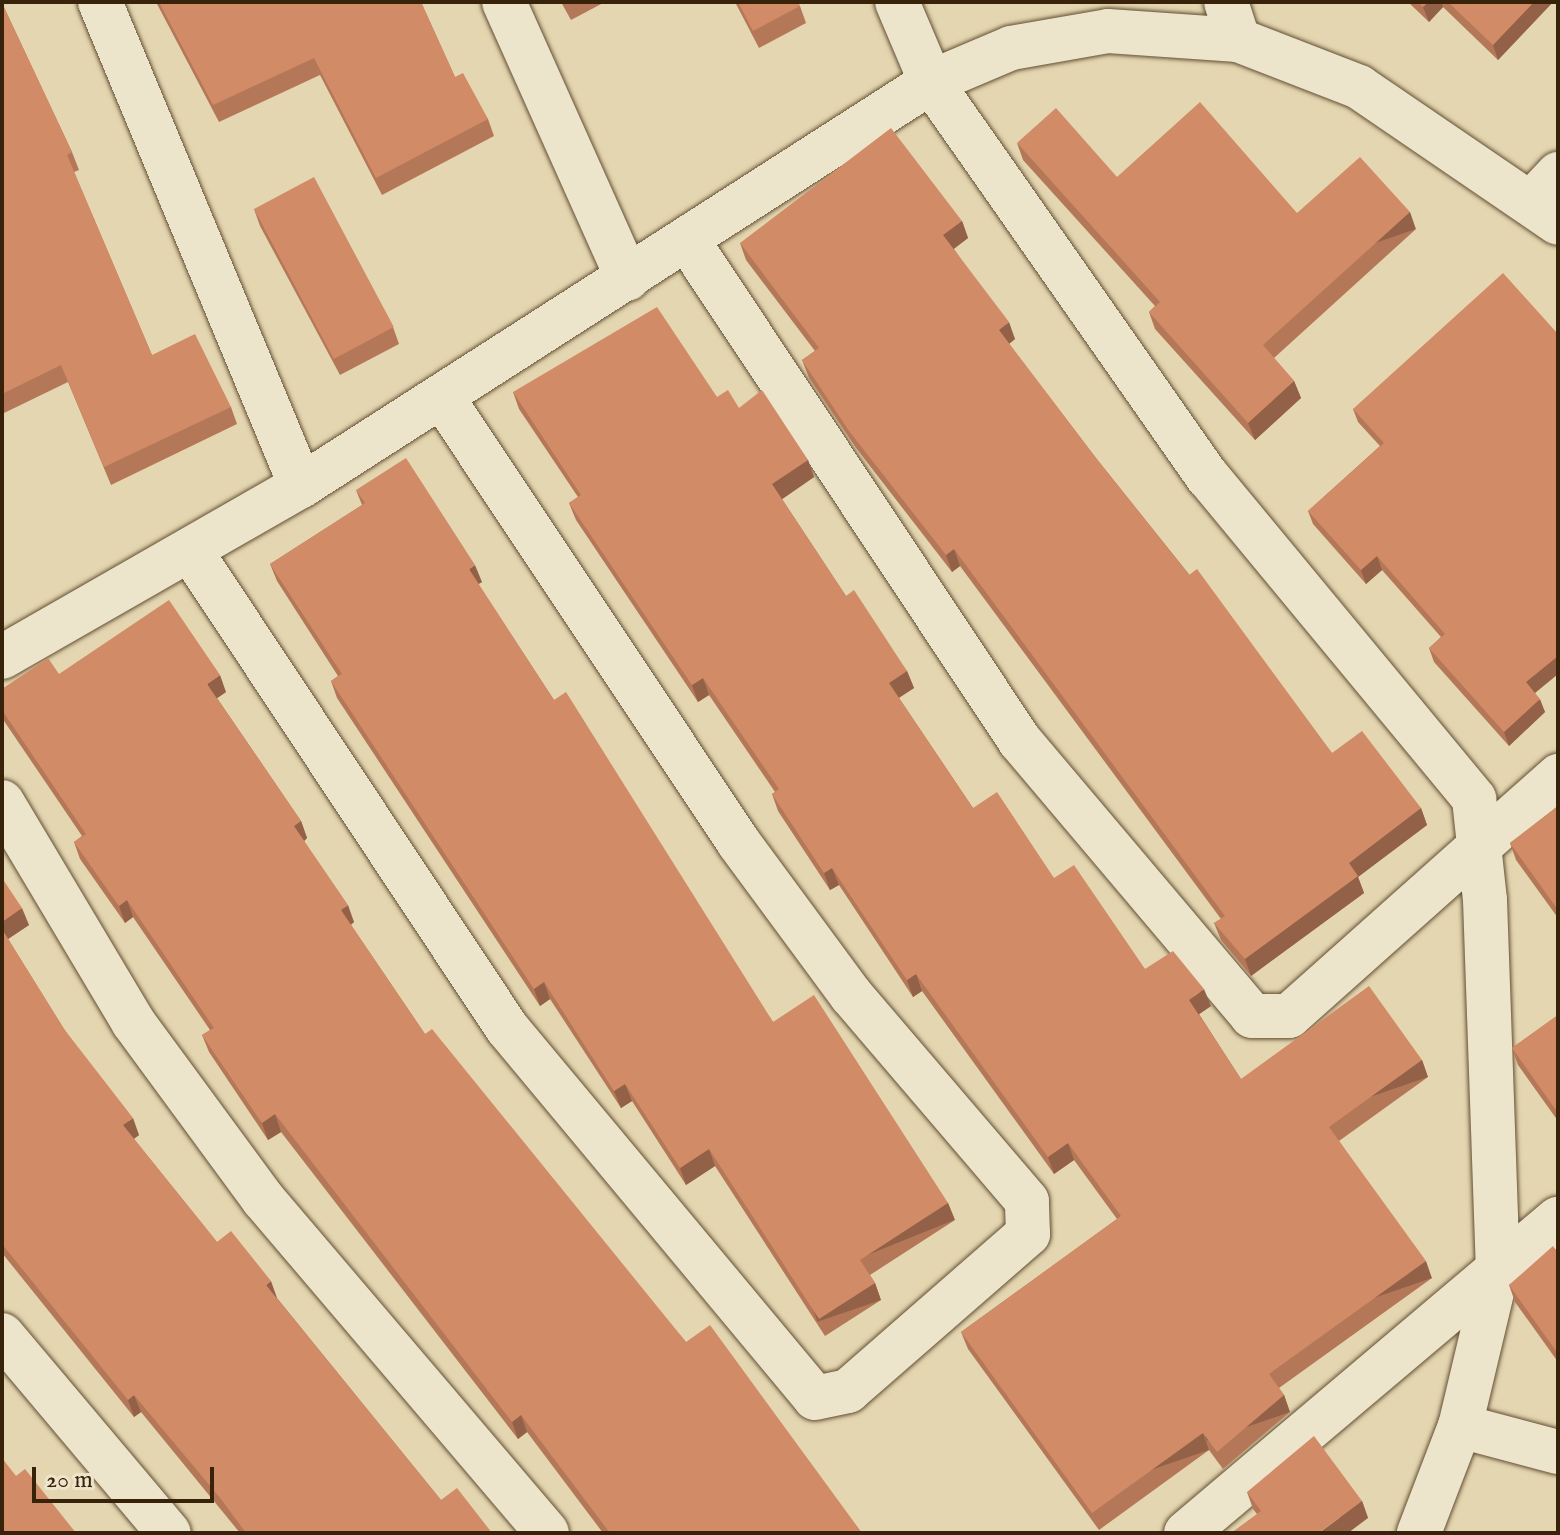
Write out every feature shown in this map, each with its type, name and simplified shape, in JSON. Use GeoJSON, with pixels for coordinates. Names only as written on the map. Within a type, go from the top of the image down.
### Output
{"type":"FeatureCollection","features":[{"type":"Feature","properties":{"kind":"street"},"geometry":{"type":"LineString","coordinates":[[100,2],[301,486]]}},
{"type":"Feature","properties":{"kind":"street"},"geometry":{"type":"LineString","coordinates":[[504,2],[628,279]]}},
{"type":"Feature","properties":{"kind":"street"},"geometry":{"type":"LineString","coordinates":[[897,2],[931,82],[1208,477],[1474,799],[1482,849],[1498,1267],[1460,1426],[1419,1533]]}},
{"type":"Feature","properties":{"kind":"street"},"geometry":{"type":"LineString","coordinates":[[2,657],[192,553],[301,486],[688,241],[931,82],[1011,48],[1108,31],[1232,21],[1359,87],[1549,200]]}},
{"type":"Feature","properties":{"kind":"street"},"geometry":{"type":"LineString","coordinates":[[688,241],[1020,741],[1252,1016],[1289,1016],[1482,849],[1558,776]]}},
{"type":"Feature","properties":{"kind":"street"},"geometry":{"type":"LineString","coordinates":[[192,553],[507,1028],[815,1398],[848,1391],[1028,1234],[1027,1201],[851,995],[739,843],[442,397]]}},
{"type":"Feature","properties":{"kind":"street"},"geometry":{"type":"LineString","coordinates":[[2,802],[133,1022],[245,1174],[547,1533]]}},
{"type":"Feature","properties":{"kind":"street"},"geometry":{"type":"LineString","coordinates":[[1186,1533],[1558,1219]]}},
{"type":"Feature","properties":{"kind":"street"},"geometry":{"type":"LineString","coordinates":[[2,1335],[169,1533]]}},
{"type":"Feature","properties":{"kind":"street"},"geometry":{"type":"LineString","coordinates":[[1460,1426],[1558,1452]]}},
{"type":"Feature","properties":{"kind":"building"},"geometry":{"type":"Polygon","coordinates":[[[159,2],[421,2],[455,77],[463,73],[488,119],[376,178],[314,58],[213,105],[159,2]]]}},
{"type":"Feature","properties":{"kind":"building"},"geometry":{"type":"Polygon","coordinates":[[[738,2],[797,2],[800,6],[753,31],[738,2]]]}},
{"type":"Feature","properties":{"kind":"building"},"geometry":{"type":"Polygon","coordinates":[[[1448,2],[1534,2],[1493,45],[1448,2]]]}},
{"type":"Feature","properties":{"kind":"building"},"geometry":{"type":"Polygon","coordinates":[[[2,3],[72,152],[67,155],[152,355],[195,334],[231,407],[104,467],[61,365],[2,394],[2,3]]]}},
{"type":"Feature","properties":{"kind":"building"},"geometry":{"type":"Polygon","coordinates":[[[1200,102],[1297,213],[1360,157],[1410,212],[1263,345],[1294,381],[1248,423],[1149,312],[1160,302],[1017,143],[1056,108],[1117,177],[1200,102]]]}},
{"type":"Feature","properties":{"kind":"building"},"geometry":{"type":"Polygon","coordinates":[[[891,128],[962,221],[943,235],[1009,322],[999,330],[1096,458],[1189,575],[1197,569],[1332,753],[1362,731],[1421,808],[1349,863],[1358,876],[1245,959],[1214,923],[1225,916],[954,549],[946,555],[849,431],[802,360],[819,348],[740,243],[891,128]]]}},
{"type":"Feature","properties":{"kind":"building"},"geometry":{"type":"Polygon","coordinates":[[[314,177],[394,327],[334,359],[254,209],[314,177]]]}},
{"type":"Feature","properties":{"kind":"building"},"geometry":{"type":"Polygon","coordinates":[[[1503,273],[1558,334],[1558,656],[1526,682],[1540,699],[1504,732],[1429,648],[1445,634],[1377,556],[1361,570],[1308,511],[1384,443],[1353,409],[1503,273]]]}},
{"type":"Feature","properties":{"kind":"building"},"geometry":{"type":"Polygon","coordinates":[[[657,307],[717,397],[728,390],[739,408],[762,390],[808,460],[772,484],[846,596],[854,590],[907,671],[889,683],[973,808],[997,792],[1054,878],[1074,865],[1145,969],[1173,951],[1204,989],[1189,1000],[1241,1079],[1369,986],[1422,1060],[1329,1127],[1426,1261],[1269,1374],[1284,1395],[1217,1452],[1203,1433],[1092,1513],[961,1332],[1121,1216],[1068,1143],[1048,1157],[916,974],[907,980],[832,868],[824,873],[772,794],[779,789],[703,678],[692,685],[569,503],[581,495],[513,392],[657,307]]]}},
{"type":"Feature","properties":{"kind":"building"},"geometry":{"type":"Polygon","coordinates":[[[406,458],[475,565],[469,569],[554,700],[566,692],[773,1022],[814,995],[948,1203],[860,1260],[875,1283],[819,1319],[709,1149],[680,1168],[625,1084],[614,1091],[544,982],[534,989],[331,681],[342,674],[270,564],[365,503],[356,490],[406,458]]]}},
{"type":"Feature","properties":{"kind":"building"},"geometry":{"type":"Polygon","coordinates":[[[169,600],[220,675],[207,684],[301,821],[294,826],[348,905],[341,910],[425,1034],[432,1029],[686,1342],[710,1325],[862,1533],[610,1533],[521,1415],[512,1422],[275,1114],[262,1123],[202,1035],[214,1028],[127,900],[119,906],[74,842],[86,834],[2,710],[2,689],[48,658],[59,674],[169,600]]]}},
{"type":"Feature","properties":{"kind":"building"},"geometry":{"type":"Polygon","coordinates":[[[1558,806],[1558,910],[1510,843],[1558,806]]]}},
{"type":"Feature","properties":{"kind":"building"},"geometry":{"type":"Polygon","coordinates":[[[2,878],[22,908],[2,922],[2,878]]]}},
{"type":"Feature","properties":{"kind":"building"},"geometry":{"type":"Polygon","coordinates":[[[2,929],[64,1029],[133,1118],[123,1125],[217,1242],[231,1231],[271,1281],[266,1285],[441,1500],[457,1488],[492,1533],[246,1533],[134,1395],[128,1400],[2,1244],[2,929]]]}},
{"type":"Feature","properties":{"kind":"building"},"geometry":{"type":"Polygon","coordinates":[[[1558,1015],[1558,1113],[1512,1048],[1558,1015]]]}},
{"type":"Feature","properties":{"kind":"building"},"geometry":{"type":"Polygon","coordinates":[[[1553,1246],[1558,1253],[1556,1351],[1509,1285],[1553,1246]]]}},
{"type":"Feature","properties":{"kind":"building"},"geometry":{"type":"Polygon","coordinates":[[[1314,1436],[1362,1501],[1319,1533],[1231,1533],[1261,1511],[1247,1492],[1314,1436]]]}},
{"type":"Feature","properties":{"kind":"building"},"geometry":{"type":"Polygon","coordinates":[[[2,1458],[16,1476],[25,1469],[76,1533],[2,1533],[2,1458]]]}}]}
